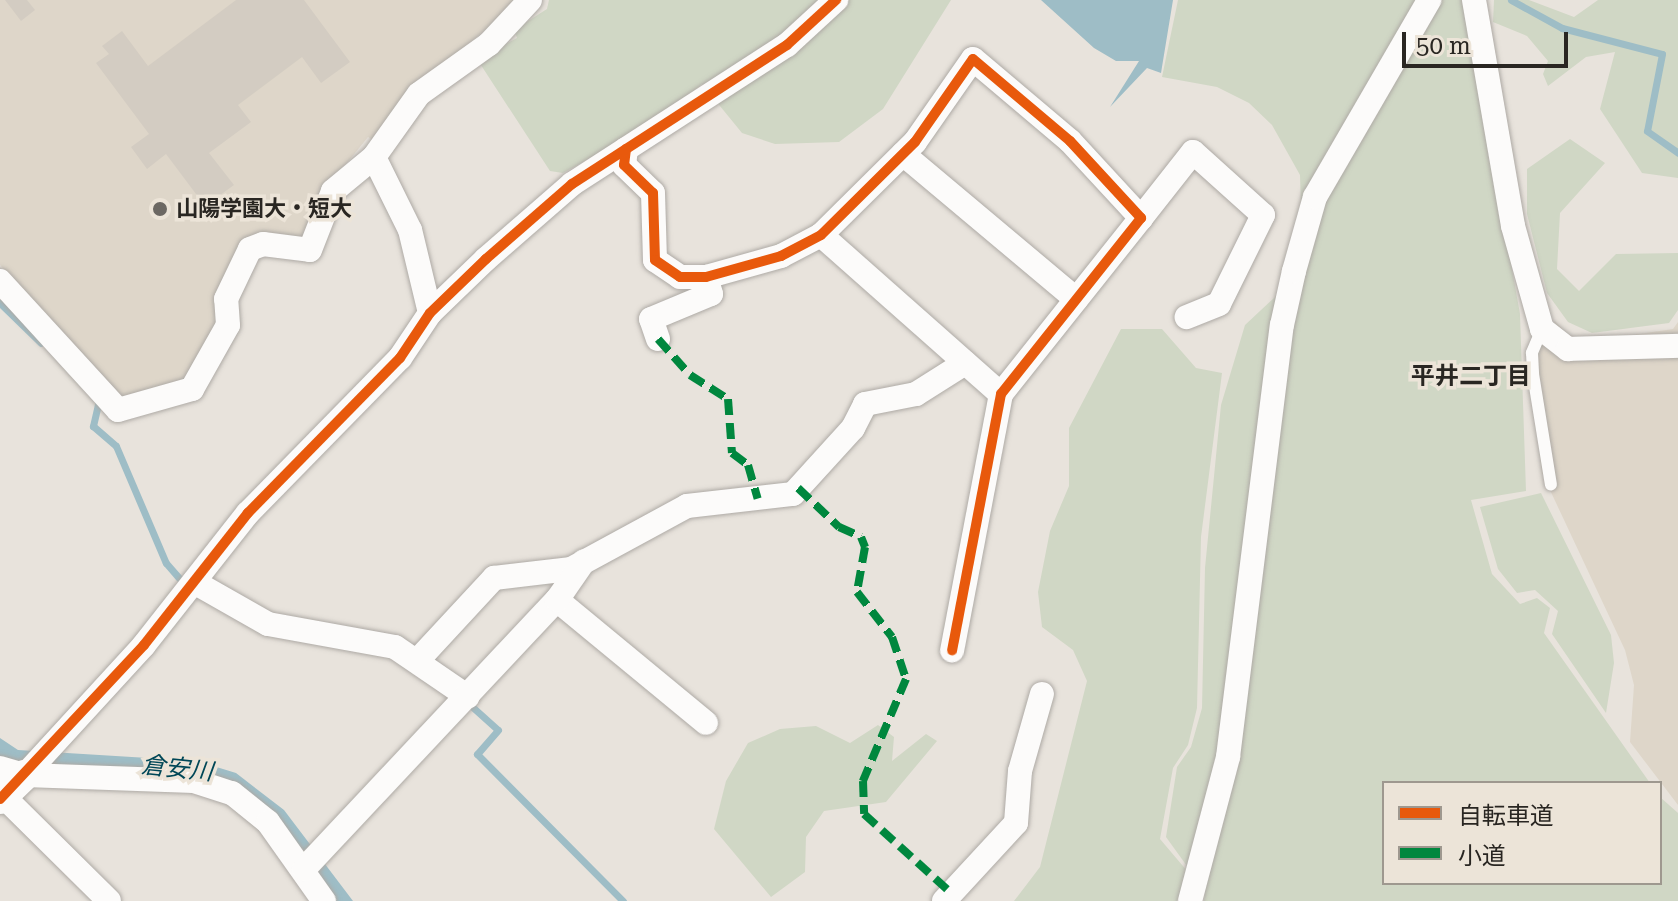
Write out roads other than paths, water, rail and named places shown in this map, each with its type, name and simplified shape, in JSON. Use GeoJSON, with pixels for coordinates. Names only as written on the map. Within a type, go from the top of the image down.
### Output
{"type":"FeatureCollection","features":[{"type":"Feature","properties":{"kind":"street"},"geometry":{"type":"LineString","coordinates":[[0,281],[118,410],[192,389],[228,325],[226,299],[250,249],[263,244],[310,250],[333,191],[374,157],[419,94],[489,44],[530,0]]}},
{"type":"Feature","properties":{"kind":"street"},"geometry":{"type":"LineString","coordinates":[[18,776],[194,582],[248,513],[400,358],[430,313],[572,184],[787,45],[836,0]]}},
{"type":"Feature","properties":{"kind":"street"},"geometry":{"type":"LineString","coordinates":[[1190,901],[1228,757],[1282,325],[1294,271],[1315,197],[1429,0]]}},
{"type":"Feature","properties":{"kind":"street"},"geometry":{"type":"LineString","coordinates":[[1474,0],[1513,226],[1542,329],[1568,349],[1678,346]]}},
{"type":"Feature","properties":{"kind":"street"},"geometry":{"type":"LineString","coordinates":[[626,149],[624,165],[653,193],[655,260],[672,275],[706,277],[781,256],[821,235],[903,154],[973,59],[1070,141],[1141,218]]}},
{"type":"Feature","properties":{"kind":"street"},"geometry":{"type":"LineString","coordinates":[[952,650],[1001,394],[1193,152],[1263,215],[1219,304],[1186,317]]}},
{"type":"Feature","properties":{"kind":"street"},"geometry":{"type":"LineString","coordinates":[[903,154],[1076,299]]}},
{"type":"Feature","properties":{"kind":"street"},"geometry":{"type":"LineString","coordinates":[[374,157],[410,230],[430,313]]}},
{"type":"Feature","properties":{"kind":"street"},"geometry":{"type":"LineString","coordinates":[[821,235],[1001,394]]}},
{"type":"Feature","properties":{"kind":"street"},"geometry":{"type":"LineString","coordinates":[[658,339],[651,319],[711,294],[706,277]]}},
{"type":"Feature","properties":{"kind":"street"},"geometry":{"type":"LineString","coordinates":[[418,660],[494,578],[571,569],[687,506],[793,494],[853,428],[865,404],[916,394],[965,363]]}},
{"type":"Feature","properties":{"kind":"street"},"geometry":{"type":"LineString","coordinates":[[311,864],[557,600],[585,560]]}},
{"type":"Feature","properties":{"kind":"street"},"geometry":{"type":"LineString","coordinates":[[194,582],[268,624],[395,647],[418,660],[465,699]]}},
{"type":"Feature","properties":{"kind":"street"},"geometry":{"type":"LineString","coordinates":[[557,600],[706,723]]}},
{"type":"Feature","properties":{"kind":"street"},"geometry":{"type":"LineString","coordinates":[[944,901],[1016,823],[1020,771],[1042,694]]}},
{"type":"Feature","properties":{"kind":"street"},"geometry":{"type":"LineString","coordinates":[[18,776],[136,775],[214,786],[251,806],[311,864],[324,901]]}},
{"type":"Feature","properties":{"kind":"street"},"geometry":{"type":"LineString","coordinates":[[18,776],[109,901]]}},
{"type":"Feature","properties":{"kind":"lane"},"geometry":{"type":"LineString","coordinates":[[1542,329],[1532,353],[1533,374],[1551,485]]}},
{"type":"Feature","properties":{"kind":"water"},"geometry":{"type":"Polygon","coordinates":[[[1041,0],[1173,0],[1161,73],[1147,68],[1110,107],[1139,61],[1116,61],[1094,48],[1041,0]]]}},
{"type":"Feature","properties":{"kind":"water","name":"倉安川"},"geometry":{"type":"Polygon","coordinates":[[[0,738],[18,750],[197,761],[236,773],[284,810],[353,901],[334,901],[241,788],[13,764],[0,757],[0,738]]]}},
{"type":"Feature","properties":{"kind":"waterway"},"geometry":{"type":"LineString","coordinates":[[1511,0],[1562,28],[1662,54],[1647,131],[1678,153]]}},
{"type":"Feature","properties":{"kind":"waterway"},"geometry":{"type":"LineString","coordinates":[[0,303],[41,343]]}},
{"type":"Feature","properties":{"kind":"waterway"},"geometry":{"type":"LineString","coordinates":[[99,400],[93,426],[116,446],[166,563],[179,578]]}},
{"type":"Feature","properties":{"kind":"waterway"},"geometry":{"type":"LineString","coordinates":[[468,703],[498,730],[477,754],[623,901]]}},
{"type":"Feature","properties":{"kind":"place","name":"山陽学園大・短大"},"geometry":{"type":"Point","coordinates":[160,209]}},
{"type":"Feature","properties":{"kind":"district","name":"平井二丁目"},"geometry":{"type":"Point","coordinates":[1471,377]}}]}
